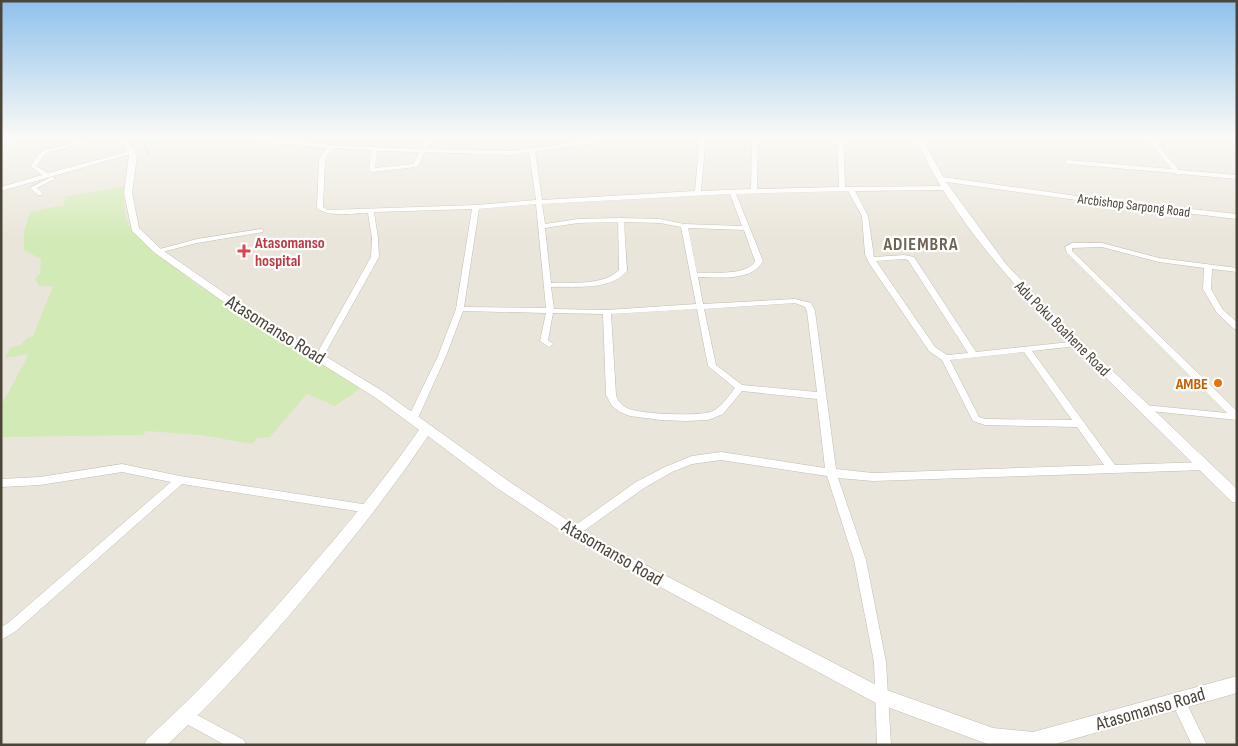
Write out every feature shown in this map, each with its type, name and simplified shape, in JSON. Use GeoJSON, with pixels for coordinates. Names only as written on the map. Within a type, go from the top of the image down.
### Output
{"type":"FeatureCollection","features":[{"type":"Feature","properties":{"kind":"street"},"geometry":{"type":"LineString","coordinates":[[40,171],[47,175]]}},
{"type":"Feature","properties":{"kind":"street"},"geometry":{"type":"LineString","coordinates":[[1,189],[61,171]]}},
{"type":"Feature","properties":{"kind":"street"},"geometry":{"type":"LineString","coordinates":[[40,194],[33,188],[66,171]]}},
{"type":"Feature","properties":{"kind":"street","name":"Atasomanso Road"},"geometry":{"type":"LineString","coordinates":[[130,171],[128,193],[135,229],[158,251],[239,308],[380,395],[574,532],[617,557],[880,696],[993,737],[1034,743],[1237,684]]}},
{"type":"Feature","properties":{"kind":"street"},"geometry":{"type":"LineString","coordinates":[[321,171],[320,206],[322,210],[335,213],[476,207],[754,190],[851,190],[944,184]]}},
{"type":"Feature","properties":{"kind":"street"},"geometry":{"type":"LineString","coordinates":[[535,171],[540,202],[550,311],[544,341],[549,344]]}},
{"type":"Feature","properties":{"kind":"street"},"geometry":{"type":"LineString","coordinates":[[698,193],[700,171]]}},
{"type":"Feature","properties":{"kind":"street"},"geometry":{"type":"LineString","coordinates":[[754,171],[754,190]]}},
{"type":"Feature","properties":{"kind":"street"},"geometry":{"type":"LineString","coordinates":[[841,171],[842,190]]}},
{"type":"Feature","properties":{"kind":"street","name":"Adu Poku Boahene Road"},"geometry":{"type":"LineString","coordinates":[[937,171],[944,184],[1003,266],[1077,343],[1237,498]]}},
{"type":"Feature","properties":{"kind":"street"},"geometry":{"type":"LineString","coordinates":[[1156,171],[1237,177]]}},
{"type":"Feature","properties":{"kind":"street"},"geometry":{"type":"LineString","coordinates":[[1,193],[18,184]]}},
{"type":"Feature","properties":{"kind":"street","name":"Arcbishop Sarpong Road"},"geometry":{"type":"LineString","coordinates":[[944,184],[1237,217]]}},
{"type":"Feature","properties":{"kind":"street"},"geometry":{"type":"LineString","coordinates":[[851,190],[865,216],[871,258],[932,349],[945,358],[974,416],[980,422],[1079,424]]}},
{"type":"Feature","properties":{"kind":"street"},"geometry":{"type":"LineString","coordinates":[[695,275],[744,273],[755,269],[759,260],[732,192]]}},
{"type":"Feature","properties":{"kind":"street"},"geometry":{"type":"LineString","coordinates":[[413,418],[442,356],[460,309],[476,207]]}},
{"type":"Feature","properties":{"kind":"street"},"geometry":{"type":"LineString","coordinates":[[320,357],[375,257],[376,238],[371,212]]}},
{"type":"Feature","properties":{"kind":"street"},"geometry":{"type":"LineString","coordinates":[[542,226],[578,221],[621,220],[660,222],[684,226],[746,228]]}},
{"type":"Feature","properties":{"kind":"street"},"geometry":{"type":"LineString","coordinates":[[548,285],[602,282],[621,276],[623,272],[621,220]]}},
{"type":"Feature","properties":{"kind":"street"},"geometry":{"type":"LineString","coordinates":[[684,226],[712,366],[740,388],[821,396]]}},
{"type":"Feature","properties":{"kind":"street"},"geometry":{"type":"LineString","coordinates":[[158,251],[197,241],[261,231]]}},
{"type":"Feature","properties":{"kind":"street"},"geometry":{"type":"LineString","coordinates":[[1237,270],[1147,258],[1102,245],[1072,244],[1068,247],[1069,252],[1237,417]]}},
{"type":"Feature","properties":{"kind":"street"},"geometry":{"type":"LineString","coordinates":[[871,258],[904,257],[911,259],[974,355]]}},
{"type":"Feature","properties":{"kind":"street"},"geometry":{"type":"LineString","coordinates":[[1208,267],[1206,289],[1220,311],[1237,327]]}},
{"type":"Feature","properties":{"kind":"street"},"geometry":{"type":"LineString","coordinates":[[460,309],[607,312],[795,301],[808,306],[811,311],[831,473],[860,560],[880,662],[880,696],[884,745]]}},
{"type":"Feature","properties":{"kind":"street"},"geometry":{"type":"LineString","coordinates":[[607,312],[611,395],[617,407],[630,413],[678,417],[710,415],[718,412],[740,388]]}},
{"type":"Feature","properties":{"kind":"street"},"geometry":{"type":"LineString","coordinates":[[945,358],[1077,343]]}},
{"type":"Feature","properties":{"kind":"street"},"geometry":{"type":"LineString","coordinates":[[1026,349],[1112,469]]}},
{"type":"Feature","properties":{"kind":"street"},"geometry":{"type":"LineString","coordinates":[[1144,408],[1237,417]]}},
{"type":"Feature","properties":{"kind":"street"},"geometry":{"type":"LineString","coordinates":[[153,745],[186,716],[270,626],[370,509],[426,429]]}},
{"type":"Feature","properties":{"kind":"street"},"geometry":{"type":"LineString","coordinates":[[574,532],[648,480],[683,462],[705,457],[721,456],[831,473],[873,476],[1204,466]]}},
{"type":"Feature","properties":{"kind":"street"},"geometry":{"type":"LineString","coordinates":[[1,483],[40,481],[122,468],[180,480],[370,509]]}},
{"type":"Feature","properties":{"kind":"street"},"geometry":{"type":"LineString","coordinates":[[1,634],[12,627],[180,480]]}},
{"type":"Feature","properties":{"kind":"street"},"geometry":{"type":"LineString","coordinates":[[1178,700],[1200,745]]}},
{"type":"Feature","properties":{"kind":"street"},"geometry":{"type":"LineString","coordinates":[[186,716],[239,745]]}},
{"type":"Feature","properties":{"kind":"shaded area"},"geometry":{"type":"Polygon","coordinates":[[[1,171],[1237,171],[1237,745],[1,745],[1,171]]]}},
{"type":"Feature","properties":{"kind":"green space"},"geometry":{"type":"Polygon","coordinates":[[[126,186],[124,197],[125,217],[133,231],[161,257],[199,286],[362,387],[335,406],[307,394],[270,437],[257,438],[252,444],[201,435],[147,431],[143,435],[1,437],[1,406],[29,354],[5,358],[11,347],[21,345],[27,338],[33,336],[53,286],[39,286],[35,278],[40,274],[41,259],[24,250],[24,232],[30,212],[64,205],[65,197],[126,186]]]}},
{"type":"Feature","properties":{"kind":"place","name":"Atasomanso hospital"},"geometry":{"type":"Point","coordinates":[244,251]}},
{"type":"Feature","properties":{"kind":"place","name":"AMBE"},"geometry":{"type":"Point","coordinates":[1218,383]}},
{"type":"Feature","properties":{"kind":"district","name":"ADIEMBRA"},"geometry":{"type":"Point","coordinates":[921,244]}}]}
